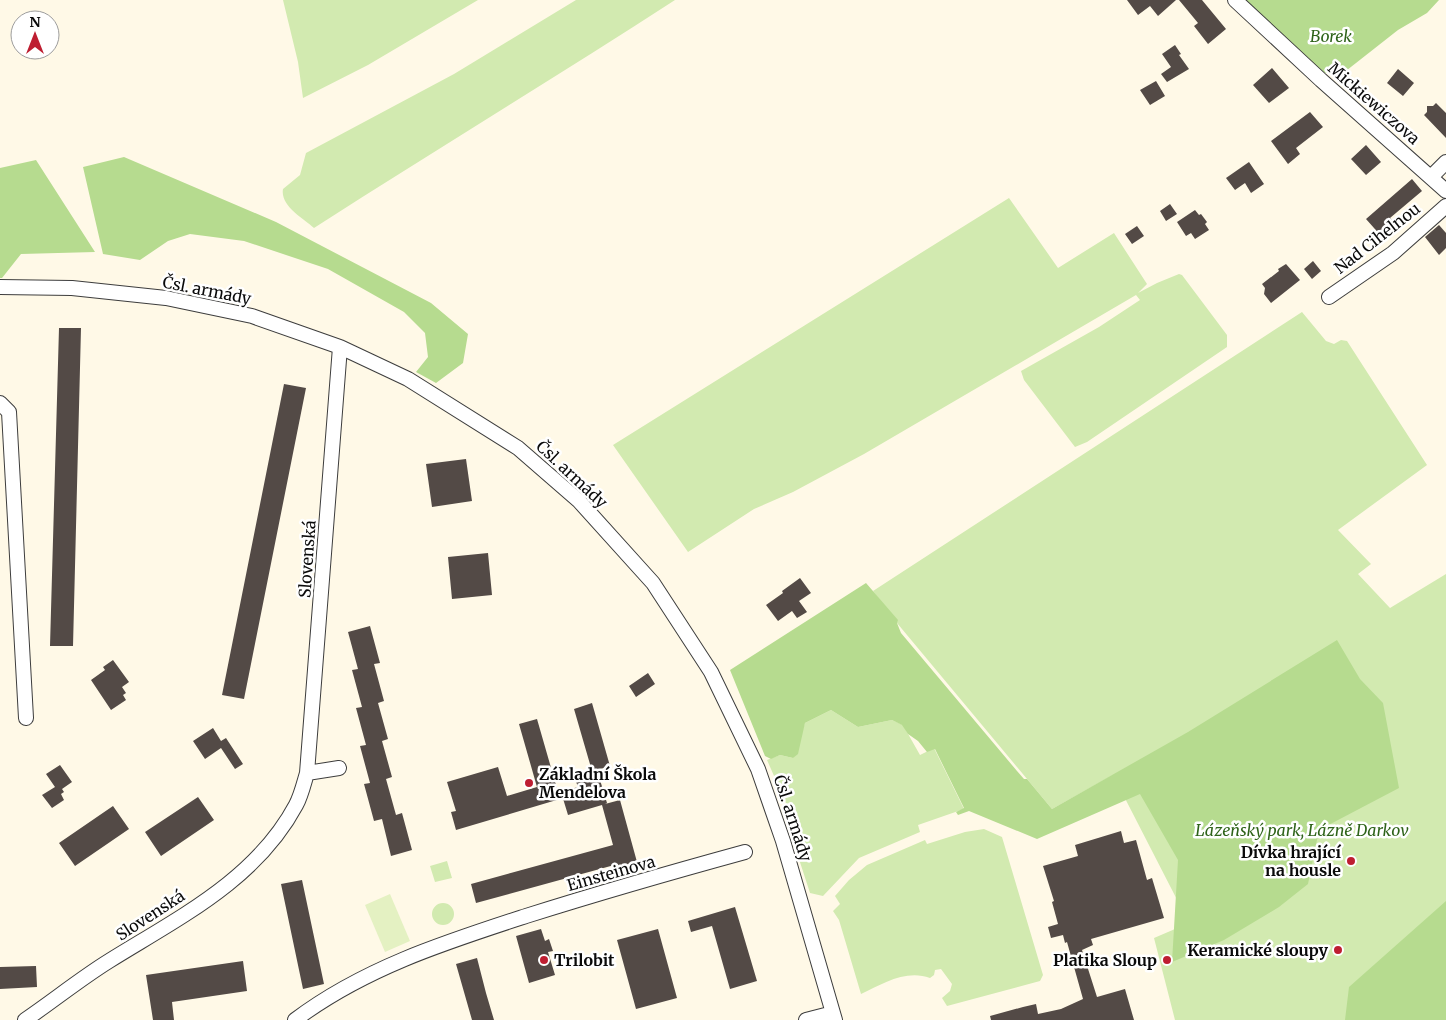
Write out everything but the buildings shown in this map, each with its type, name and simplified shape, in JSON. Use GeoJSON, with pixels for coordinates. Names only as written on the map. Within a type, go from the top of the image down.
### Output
{"type":"FeatureCollection","features":[{"type":"Feature","properties":{"kind":"street","name":"Mickiewiczova"},"geometry":{"type":"LineString","coordinates":[[1235,0],[1321,80],[1446,191]]}},
{"type":"Feature","properties":{"kind":"street"},"geometry":{"type":"LineString","coordinates":[[1431,177],[1446,162]]}},
{"type":"Feature","properties":{"kind":"street","name":"Nad Cihelnou"},"geometry":{"type":"LineString","coordinates":[[1330,297],[1393,252],[1446,206]]}},
{"type":"Feature","properties":{"kind":"street","name":"Čsl. armády"},"geometry":{"type":"LineString","coordinates":[[0,287],[72,288],[166,298],[252,316],[340,346],[408,379],[518,448],[579,501],[653,583],[709,668],[758,769],[784,841],[834,1016]]}},
{"type":"Feature","properties":{"kind":"street","name":"Slovenská"},"geometry":{"type":"LineString","coordinates":[[25,1020],[107,962],[171,924],[240,875],[264,852],[297,804],[307,773],[340,346]]}},
{"type":"Feature","properties":{"kind":"street"},"geometry":{"type":"LineString","coordinates":[[0,403],[9,412],[26,718]]}},
{"type":"Feature","properties":{"kind":"street"},"geometry":{"type":"LineString","coordinates":[[307,773],[339,768]]}},
{"type":"Feature","properties":{"kind":"street","name":"Einsteinova"},"geometry":{"type":"LineString","coordinates":[[295,1020],[345,987],[411,955],[600,893],[745,852]]}},
{"type":"Feature","properties":{"kind":"street"},"geometry":{"type":"LineString","coordinates":[[806,1020],[834,1016]]}},
{"type":"Feature","properties":{"kind":"green space"},"geometry":{"type":"Polygon","coordinates":[[[283,0],[478,0],[368,65],[303,98],[298,62],[283,0]]]}},
{"type":"Feature","properties":{"kind":"green space"},"geometry":{"type":"Polygon","coordinates":[[[576,0],[675,0],[314,228],[285,201],[283,189],[300,175],[306,153],[454,74],[576,0]]]}},
{"type":"Feature","properties":{"kind":"green space","name":"Borek"},"geometry":{"type":"Polygon","coordinates":[[[1239,0],[1439,0],[1427,13],[1398,30],[1342,74],[1315,72],[1239,0]]]}},
{"type":"Feature","properties":{"kind":"green space"},"geometry":{"type":"Polygon","coordinates":[[[124,157],[276,222],[431,303],[468,334],[463,363],[436,383],[416,372],[428,357],[425,333],[404,312],[328,269],[244,241],[190,234],[168,241],[140,260],[103,254],[83,167],[124,157]]]}},
{"type":"Feature","properties":{"kind":"green space"},"geometry":{"type":"Polygon","coordinates":[[[36,160],[95,252],[21,254],[2,278],[0,278],[0,168],[36,160]]]}},
{"type":"Feature","properties":{"kind":"green space"},"geometry":{"type":"Polygon","coordinates":[[[1009,198],[1058,268],[1114,233],[1147,284],[1138,293],[1179,274],[1182,275],[1227,335],[1227,347],[1087,442],[1075,447],[1024,380],[1021,371],[1099,327],[1140,300],[1136,295],[864,454],[793,492],[754,509],[688,552],[613,445],[1009,198]]]}},
{"type":"Feature","properties":{"kind":"green space","name":"Lázeňský park, Lázně Darkov"},"geometry":{"type":"Polygon","coordinates":[[[1302,312],[1326,341],[1334,344],[1341,340],[1347,341],[1427,465],[1338,530],[1371,564],[1358,574],[1390,608],[1446,574],[1446,1020],[1175,1020],[1154,938],[1189,923],[1113,775],[1052,809],[897,623],[873,591],[1302,312]]]}},
{"type":"Feature","properties":{"kind":"green space","name":"Lázeňský park, Lázně Darkov"},"geometry":{"type":"Polygon","coordinates":[[[866,583],[898,620],[897,623],[901,633],[1017,771],[1024,779],[1027,779],[1052,809],[1188,732],[1337,640],[1360,679],[1383,703],[1399,788],[1319,830],[1308,884],[1279,907],[1224,940],[1172,962],[1178,860],[1140,794],[1037,839],[969,811],[958,815],[956,812],[964,808],[935,749],[927,752],[918,741],[908,734],[902,725],[892,720],[858,727],[831,710],[805,723],[798,754],[793,758],[780,755],[771,759],[765,756],[730,670],[866,583]]]}},
{"type":"Feature","properties":{"kind":"green space"},"geometry":{"type":"Polygon","coordinates":[[[831,710],[858,727],[892,720],[903,725],[920,755],[934,748],[964,809],[918,825],[920,832],[859,858],[823,896],[810,893],[786,819],[789,815],[786,803],[767,760],[780,755],[793,758],[805,723],[831,710]]]}},
{"type":"Feature","properties":{"kind":"green space"},"geometry":{"type":"Polygon","coordinates":[[[984,829],[1002,837],[1043,975],[1040,981],[947,1006],[942,998],[950,991],[952,984],[941,969],[935,970],[934,975],[930,978],[912,975],[903,976],[861,994],[839,920],[833,911],[840,904],[835,896],[849,880],[867,865],[925,840],[927,844],[965,832],[984,829]]]}},
{"type":"Feature","properties":{"kind":"green space"},"geometry":{"type":"Polygon","coordinates":[[[447,861],[452,878],[435,882],[430,866],[447,861]]]}},
{"type":"Feature","properties":{"kind":"green space"},"geometry":{"type":"Polygon","coordinates":[[[390,894],[410,941],[385,952],[365,905],[390,894]]]}},
{"type":"Feature","properties":{"kind":"green space"},"geometry":{"type":"Polygon","coordinates":[[[1446,901],[1446,1020],[1345,1020],[1349,987],[1446,901]]]}},
{"type":"Feature","properties":{"kind":"green space"},"geometry":{"type":"Polygon","coordinates":[[[443,903],[451,906],[454,914],[451,922],[443,925],[435,922],[432,914],[435,906],[443,903]]]}},
{"type":"Feature","properties":{"kind":"place","name":"Základní Škola Mendelova"},"geometry":{"type":"Point","coordinates":[529,783]}},
{"type":"Feature","properties":{"kind":"place","name":"Dívka hrající na housle"},"geometry":{"type":"Point","coordinates":[1351,861]}},
{"type":"Feature","properties":{"kind":"place","name":"Keramické sloupy"},"geometry":{"type":"Point","coordinates":[1338,950]}},
{"type":"Feature","properties":{"kind":"place","name":"Trilobit"},"geometry":{"type":"Point","coordinates":[544,960]}},
{"type":"Feature","properties":{"kind":"place","name":"Platika Sloup"},"geometry":{"type":"Point","coordinates":[1167,960]}}]}
